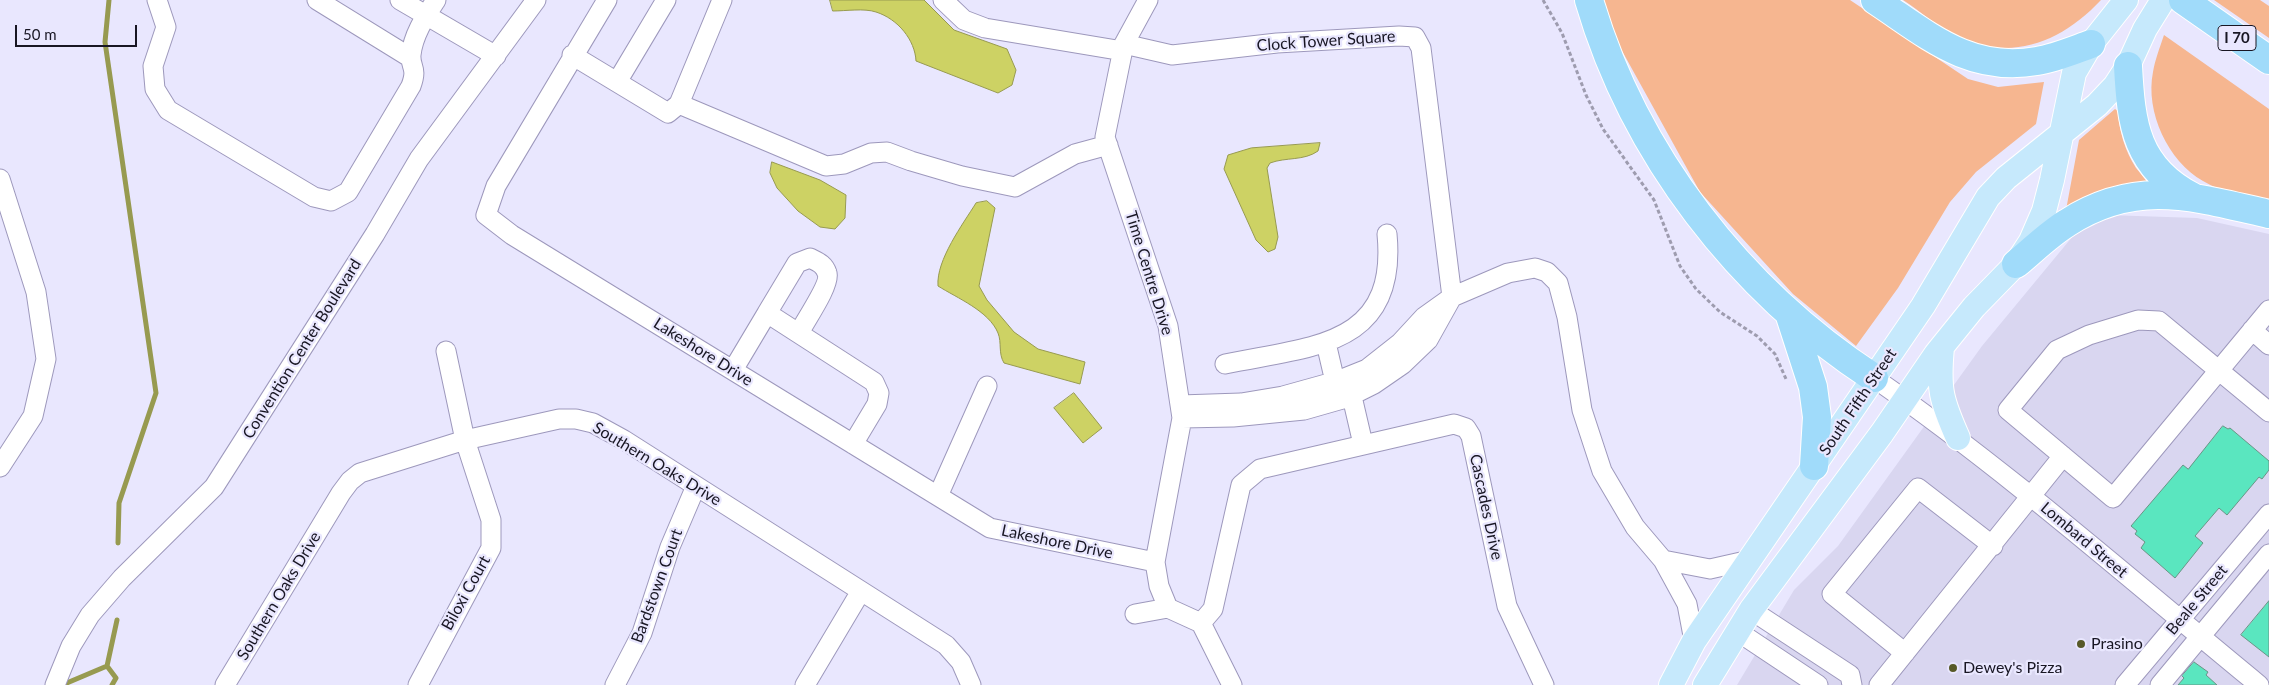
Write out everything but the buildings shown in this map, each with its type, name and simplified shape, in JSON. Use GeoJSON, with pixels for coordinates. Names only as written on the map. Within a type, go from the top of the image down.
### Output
{"type":"FeatureCollection","features":[{"type":"Feature","properties":{"kind":"highway"},"geometry":{"type":"LineString","coordinates":[[1589,0],[1602,45],[1642,127],[1692,208],[1738,264],[1789,314],[1843,357],[1874,378]]}},
{"type":"Feature","properties":{"kind":"highway"},"geometry":{"type":"LineString","coordinates":[[1875,0],[1950,50],[1991,64],[2038,61],[2091,44]]}},
{"type":"Feature","properties":{"kind":"highway","name":"I 70"},"geometry":{"type":"LineString","coordinates":[[2183,0],[2269,60]]}},
{"type":"Feature","properties":{"kind":"highway"},"geometry":{"type":"LineString","coordinates":[[2128,66],[2130,106],[2138,142],[2154,166],[2174,187],[2193,197]]}},
{"type":"Feature","properties":{"kind":"highway"},"geometry":{"type":"LineString","coordinates":[[2016,264],[2066,223],[2115,200],[2143,195],[2174,194],[2269,214]]}},
{"type":"Feature","properties":{"kind":"highway"},"geometry":{"type":"LineString","coordinates":[[1789,314],[1813,387],[1817,417],[1814,466]]}},
{"type":"Feature","properties":{"kind":"main road"},"geometry":{"type":"LineString","coordinates":[[1705,685],[1751,610],[1906,400],[1942,346],[1974,306],[2016,264],[2032,241],[2044,211],[2074,73],[2091,44],[2126,0]]}},
{"type":"Feature","properties":{"kind":"main road","name":"South Fifth Street"},"geometry":{"type":"LineString","coordinates":[[1671,685],[1694,641],[1944,273],[1988,197],[2006,178],[2062,134],[2115,86],[2128,66],[2145,29],[2163,0]]}},
{"type":"Feature","properties":{"kind":"main road"},"geometry":{"type":"LineString","coordinates":[[1942,346],[1939,381],[1944,407],[1958,438]]}},
{"type":"Feature","properties":{"kind":"main road"},"geometry":{"type":"LineString","coordinates":[[1737,631],[1740,597],[1750,560]]}},
{"type":"Feature","properties":{"kind":"street"},"geometry":{"type":"LineString","coordinates":[[157,0],[166,27],[153,66],[154,81],[155,89],[168,110],[314,197],[331,200],[348,192],[411,86],[416,72],[411,58],[413,42],[431,8]]}},
{"type":"Feature","properties":{"kind":"street"},"geometry":{"type":"LineString","coordinates":[[317,0],[411,58]]}},
{"type":"Feature","properties":{"kind":"street"},"geometry":{"type":"LineString","coordinates":[[400,0],[431,8],[496,56]]}},
{"type":"Feature","properties":{"kind":"street","name":"Convention Center Boulevard"},"geometry":{"type":"LineString","coordinates":[[55,685],[72,646],[90,615],[122,578],[214,487],[370,242],[419,160],[536,0]]}},
{"type":"Feature","properties":{"kind":"street","name":"Lakeshore Drive"},"geometry":{"type":"LineString","coordinates":[[607,0],[572,55],[496,186],[486,214],[512,235],[990,528],[1155,562]]}},
{"type":"Feature","properties":{"kind":"street"},"geometry":{"type":"LineString","coordinates":[[617,82],[666,0]]}},
{"type":"Feature","properties":{"kind":"street"},"geometry":{"type":"LineString","coordinates":[[572,55],[668,113],[679,104],[722,0]]}},
{"type":"Feature","properties":{"kind":"street"},"geometry":{"type":"LineString","coordinates":[[943,0],[964,20],[985,28],[1123,48]]}},
{"type":"Feature","properties":{"kind":"street","name":"Time Centre Drive"},"geometry":{"type":"LineString","coordinates":[[1148,0],[1123,48],[1105,137],[1168,326],[1181,412],[1155,562],[1159,586],[1168,608]]}},
{"type":"Feature","properties":{"kind":"street"},"geometry":{"type":"LineString","coordinates":[[1576,0],[1602,45]]}},
{"type":"Feature","properties":{"kind":"street","name":"Clock Tower Square"},"geometry":{"type":"LineString","coordinates":[[1123,48],[1172,55],[1277,43],[1398,36],[1415,37],[1421,48],[1452,297]]}},
{"type":"Feature","properties":{"kind":"street"},"geometry":{"type":"LineString","coordinates":[[679,104],[826,166],[844,164],[871,153],[887,152],[911,162],[1015,187],[1075,154],[1108,145]]}},
{"type":"Feature","properties":{"kind":"street"},"geometry":{"type":"LineString","coordinates":[[0,179],[36,292],[46,360],[33,416],[0,467]]}},
{"type":"Feature","properties":{"kind":"street"},"geometry":{"type":"LineString","coordinates":[[1225,364],[1326,343],[1353,331],[1376,303],[1386,282],[1387,234]]}},
{"type":"Feature","properties":{"kind":"street"},"geometry":{"type":"LineString","coordinates":[[733,370],[797,263],[810,258],[822,263],[828,274],[827,284],[799,333]]}},
{"type":"Feature","properties":{"kind":"street"},"geometry":{"type":"LineString","coordinates":[[1181,412],[1283,396],[1337,381],[1367,369],[1400,343],[1424,318],[1452,297],[1508,273],[1534,268],[1547,272],[1558,283],[1567,317],[1582,410],[1602,471],[1635,527],[1662,560],[1687,604],[1694,641]]}},
{"type":"Feature","properties":{"kind":"street"},"geometry":{"type":"LineString","coordinates":[[1181,412],[1233,417],[1304,410],[1346,398],[1374,384],[1428,340],[1452,297]]}},
{"type":"Feature","properties":{"kind":"street"},"geometry":{"type":"LineString","coordinates":[[2269,310],[2252,330],[2219,371],[2114,498],[2008,410],[2057,350],[2089,335],[2138,320],[2159,321],[2219,371],[2269,412]]}},
{"type":"Feature","properties":{"kind":"street"},"geometry":{"type":"LineString","coordinates":[[767,313],[874,382],[879,393],[877,404],[853,444]]}},
{"type":"Feature","properties":{"kind":"street"},"geometry":{"type":"LineString","coordinates":[[2252,330],[2269,345]]}},
{"type":"Feature","properties":{"kind":"street"},"geometry":{"type":"LineString","coordinates":[[1326,343],[1337,381],[1346,398],[1353,401],[1363,444]]}},
{"type":"Feature","properties":{"kind":"street","name":"Biloxi Court"},"geometry":{"type":"LineString","coordinates":[[418,685],[491,548],[491,520],[465,440],[446,351]]}},
{"type":"Feature","properties":{"kind":"street","name":"Lombard Street"},"geometry":{"type":"LineString","coordinates":[[1874,378],[1958,438],[2032,497],[2259,685]]}},
{"type":"Feature","properties":{"kind":"street"},"geometry":{"type":"LineString","coordinates":[[938,496],[987,386]]}},
{"type":"Feature","properties":{"kind":"street","name":"Southern Oaks Drive"},"geometry":{"type":"LineString","coordinates":[[224,685],[350,481],[360,473],[465,440],[559,419],[576,419],[593,423],[696,486],[946,645],[961,662],[971,685]]}},
{"type":"Feature","properties":{"kind":"street","name":"Cascades Drive"},"geometry":{"type":"LineString","coordinates":[[1201,623],[1213,610],[1241,485],[1260,469],[1454,424],[1466,428],[1471,436],[1507,606],[1544,685]]}},
{"type":"Feature","properties":{"kind":"street"},"geometry":{"type":"LineString","coordinates":[[1879,685],[2032,497],[2063,456]]}},
{"type":"Feature","properties":{"kind":"street","name":"Bardstown Court"},"geometry":{"type":"LineString","coordinates":[[615,685],[642,633],[670,547],[696,486]]}},
{"type":"Feature","properties":{"kind":"street"},"geometry":{"type":"LineString","coordinates":[[1905,653],[1832,594],[1918,488],[1992,546]]}},
{"type":"Feature","properties":{"kind":"street","name":"Beale Street"},"geometry":{"type":"LineString","coordinates":[[2125,685],[2269,514]]}},
{"type":"Feature","properties":{"kind":"street","name":"Beale Street"},"geometry":{"type":"LineString","coordinates":[[2160,685],[2269,554]]}},
{"type":"Feature","properties":{"kind":"street"},"geometry":{"type":"LineString","coordinates":[[1662,560],[1710,569],[1750,560]]}},
{"type":"Feature","properties":{"kind":"street"},"geometry":{"type":"LineString","coordinates":[[805,685],[862,591]]}},
{"type":"Feature","properties":{"kind":"street"},"geometry":{"type":"LineString","coordinates":[[1135,614],[1168,608],[1201,623],[1232,685]]}},
{"type":"Feature","properties":{"kind":"street"},"geometry":{"type":"LineString","coordinates":[[1751,610],[1850,675],[1852,685]]}},
{"type":"Feature","properties":{"kind":"street"},"geometry":{"type":"LineString","coordinates":[[1737,631],[1792,678],[1818,685]]}},
{"type":"Feature","properties":{"kind":"path"},"geometry":{"type":"LineString","coordinates":[[1543,0],[1562,33],[1586,95],[1603,129],[1654,200],[1680,266],[1696,289],[1720,312],[1757,336],[1775,354],[1788,383]]}},
{"type":"Feature","properties":{"kind":"shaded area"},"geometry":{"type":"Polygon","coordinates":[[[830,0],[924,0],[954,30],[1007,49],[1016,70],[1012,85],[998,93],[916,61],[909,38],[898,25],[884,15],[861,10],[833,11],[830,0]]]}},
{"type":"Feature","properties":{"kind":"shaded area"},"geometry":{"type":"Polygon","coordinates":[[[1599,0],[1850,0],[1968,79],[1998,87],[2044,82],[2036,124],[1976,172],[1950,202],[1898,288],[1856,346],[1793,294],[1700,192],[1621,49],[1599,0]]]}},
{"type":"Feature","properties":{"kind":"shaded area"},"geometry":{"type":"Polygon","coordinates":[[[1903,0],[2101,0],[2069,28],[2033,44],[2014,48],[1974,43],[1954,35],[1903,0]]]}},
{"type":"Feature","properties":{"kind":"shaded area"},"geometry":{"type":"Polygon","coordinates":[[[2214,0],[2260,0],[2269,6],[2269,38],[2214,0]]]}},
{"type":"Feature","properties":{"kind":"shaded area"},"geometry":{"type":"Polygon","coordinates":[[[2164,35],[2269,109],[2269,201],[2235,194],[2210,185],[2190,172],[2170,148],[2156,119],[2151,87],[2154,67],[2164,35]]]}},
{"type":"Feature","properties":{"kind":"shaded area"},"geometry":{"type":"Polygon","coordinates":[[[2115,109],[2118,111],[2121,133],[2129,155],[2148,184],[2066,210],[2079,140],[2115,109]]]}},
{"type":"Feature","properties":{"kind":"shaded area"},"geometry":{"type":"Polygon","coordinates":[[[1320,143],[1318,151],[1313,154],[1270,163],[1267,168],[1278,237],[1275,249],[1268,252],[1256,240],[1224,169],[1228,155],[1251,148],[1320,143]]]}},
{"type":"Feature","properties":{"kind":"shaded area"},"geometry":{"type":"Polygon","coordinates":[[[772,162],[820,180],[846,195],[845,218],[835,229],[820,227],[798,211],[777,188],[770,173],[772,162]]]}},
{"type":"Feature","properties":{"kind":"shaded area"},"geometry":{"type":"Polygon","coordinates":[[[987,201],[995,208],[979,286],[987,300],[1014,332],[1038,349],[1085,362],[1080,384],[1004,363],[1001,356],[998,333],[988,318],[938,286],[941,265],[951,243],[976,203],[987,201]]]}},
{"type":"Feature","properties":{"kind":"shaded area"},"geometry":{"type":"Polygon","coordinates":[[[2107,215],[2197,218],[2269,234],[2269,685],[1737,685],[1794,590],[1838,546],[1982,346],[2073,236],[2107,215]]]}},
{"type":"Feature","properties":{"kind":"shaded area"},"geometry":{"type":"Polygon","coordinates":[[[1074,393],[1102,428],[1083,443],[1054,408],[1074,393]]]}},
{"type":"Feature","properties":{"kind":"waterway"},"geometry":{"type":"LineString","coordinates":[[109,0],[105,42],[156,393],[119,503],[118,543]]}},
{"type":"Feature","properties":{"kind":"waterway"},"geometry":{"type":"LineString","coordinates":[[107,666],[117,620]]}},
{"type":"Feature","properties":{"kind":"waterway"},"geometry":{"type":"LineString","coordinates":[[62,685],[107,666],[116,678],[112,685]]}},
{"type":"Feature","properties":{"kind":"place","name":"Prasino"},"geometry":{"type":"Point","coordinates":[2081,644]}},
{"type":"Feature","properties":{"kind":"place","name":"Dewey's Pizza"},"geometry":{"type":"Point","coordinates":[1953,668]}}]}
